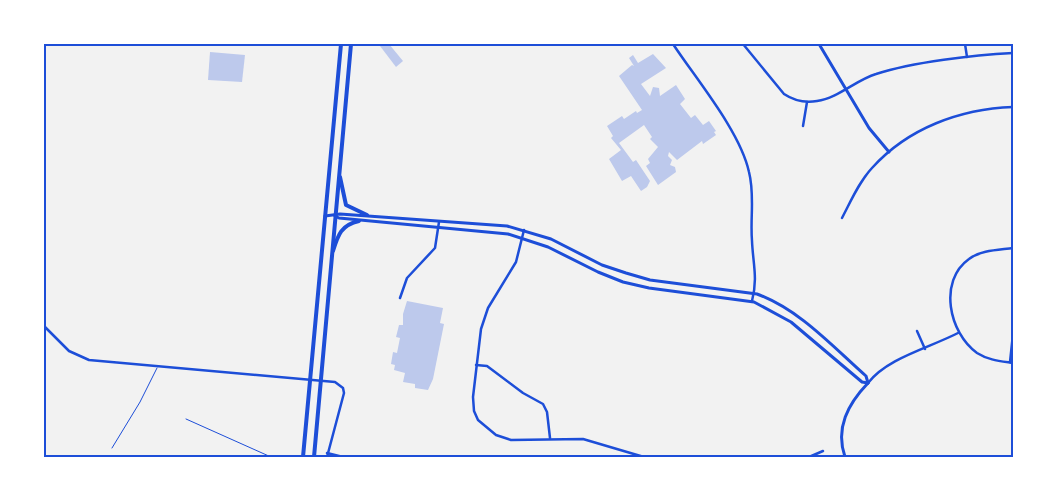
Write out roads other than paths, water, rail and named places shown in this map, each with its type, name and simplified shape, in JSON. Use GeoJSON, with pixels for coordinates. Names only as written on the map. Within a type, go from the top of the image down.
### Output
{"type":"FeatureCollection","features":[{"type":"Feature","properties":{"kind":"main road"},"geometry":{"type":"LineString","coordinates":[[303,457],[341,44]]}},
{"type":"Feature","properties":{"kind":"main road"},"geometry":{"type":"LineString","coordinates":[[314,457],[350,44]]}},
{"type":"Feature","properties":{"kind":"main road"},"geometry":{"type":"LineString","coordinates":[[819,44],[869,128],[890,152]]}},
{"type":"Feature","properties":{"kind":"main road"},"geometry":{"type":"LineString","coordinates":[[339,169],[342,198],[346,205],[367,215]]}},
{"type":"Feature","properties":{"kind":"main road"},"geometry":{"type":"LineString","coordinates":[[324,216],[340,214],[367,215],[495,225],[524,230],[551,239],[602,265],[650,280],[754,293],[771,299],[796,315],[866,376],[868,383]]}},
{"type":"Feature","properties":{"kind":"main road"},"geometry":{"type":"LineString","coordinates":[[334,215],[340,218],[359,221],[508,234],[548,247],[598,272],[623,282],[649,288],[752,301],[774,310],[791,322],[862,382],[868,383]]}},
{"type":"Feature","properties":{"kind":"main road"},"geometry":{"type":"LineString","coordinates":[[331,258],[342,229],[349,223],[359,221]]}},
{"type":"Feature","properties":{"kind":"main road"},"geometry":{"type":"LineString","coordinates":[[845,457],[841,440],[845,414],[856,396],[868,383]]}},
{"type":"Feature","properties":{"kind":"street"},"geometry":{"type":"LineString","coordinates":[[673,44],[724,120],[746,162],[752,200],[751,239],[756,275],[752,301]]}},
{"type":"Feature","properties":{"kind":"street"},"geometry":{"type":"LineString","coordinates":[[743,44],[784,94],[807,102],[820,101],[864,78],[887,71],[1013,52]]}},
{"type":"Feature","properties":{"kind":"street"},"geometry":{"type":"LineString","coordinates":[[966,44],[968,58]]}},
{"type":"Feature","properties":{"kind":"street"},"geometry":{"type":"LineString","coordinates":[[804,126],[807,102]]}},
{"type":"Feature","properties":{"kind":"street"},"geometry":{"type":"LineString","coordinates":[[842,218],[862,181],[890,152],[907,138],[934,123],[973,112],[1013,107]]}},
{"type":"Feature","properties":{"kind":"street"},"geometry":{"type":"LineString","coordinates":[[400,298],[407,278],[434,248],[439,222]]}},
{"type":"Feature","properties":{"kind":"street"},"geometry":{"type":"LineString","coordinates":[[524,230],[516,262],[488,308],[481,329],[473,397],[474,411],[484,427],[496,435],[510,440],[583,439],[644,457]]}},
{"type":"Feature","properties":{"kind":"street"},"geometry":{"type":"LineString","coordinates":[[1013,248],[975,256],[958,271],[951,287],[953,318],[958,333],[979,354],[996,361],[1012,362],[1013,334]]}},
{"type":"Feature","properties":{"kind":"street"},"geometry":{"type":"LineString","coordinates":[[44,326],[61,344],[79,356],[100,362],[335,382],[344,390],[327,457]]}},
{"type":"Feature","properties":{"kind":"street"},"geometry":{"type":"LineString","coordinates":[[917,331],[925,349]]}},
{"type":"Feature","properties":{"kind":"street"},"geometry":{"type":"LineString","coordinates":[[868,383],[875,374],[886,366],[958,333]]}},
{"type":"Feature","properties":{"kind":"street"},"geometry":{"type":"LineString","coordinates":[[476,365],[487,366],[523,393],[543,404],[547,412],[550,438]]}},
{"type":"Feature","properties":{"kind":"street"},"geometry":{"type":"LineString","coordinates":[[809,457],[823,451]]}},
{"type":"Feature","properties":{"kind":"street"},"geometry":{"type":"LineString","coordinates":[[327,453],[344,457]]}},
{"type":"Feature","properties":{"kind":"lane"},"geometry":{"type":"LineString","coordinates":[[112,448],[140,402],[157,367]]}},
{"type":"Feature","properties":{"kind":"lane"},"geometry":{"type":"LineString","coordinates":[[186,419],[271,457]]}}]}
